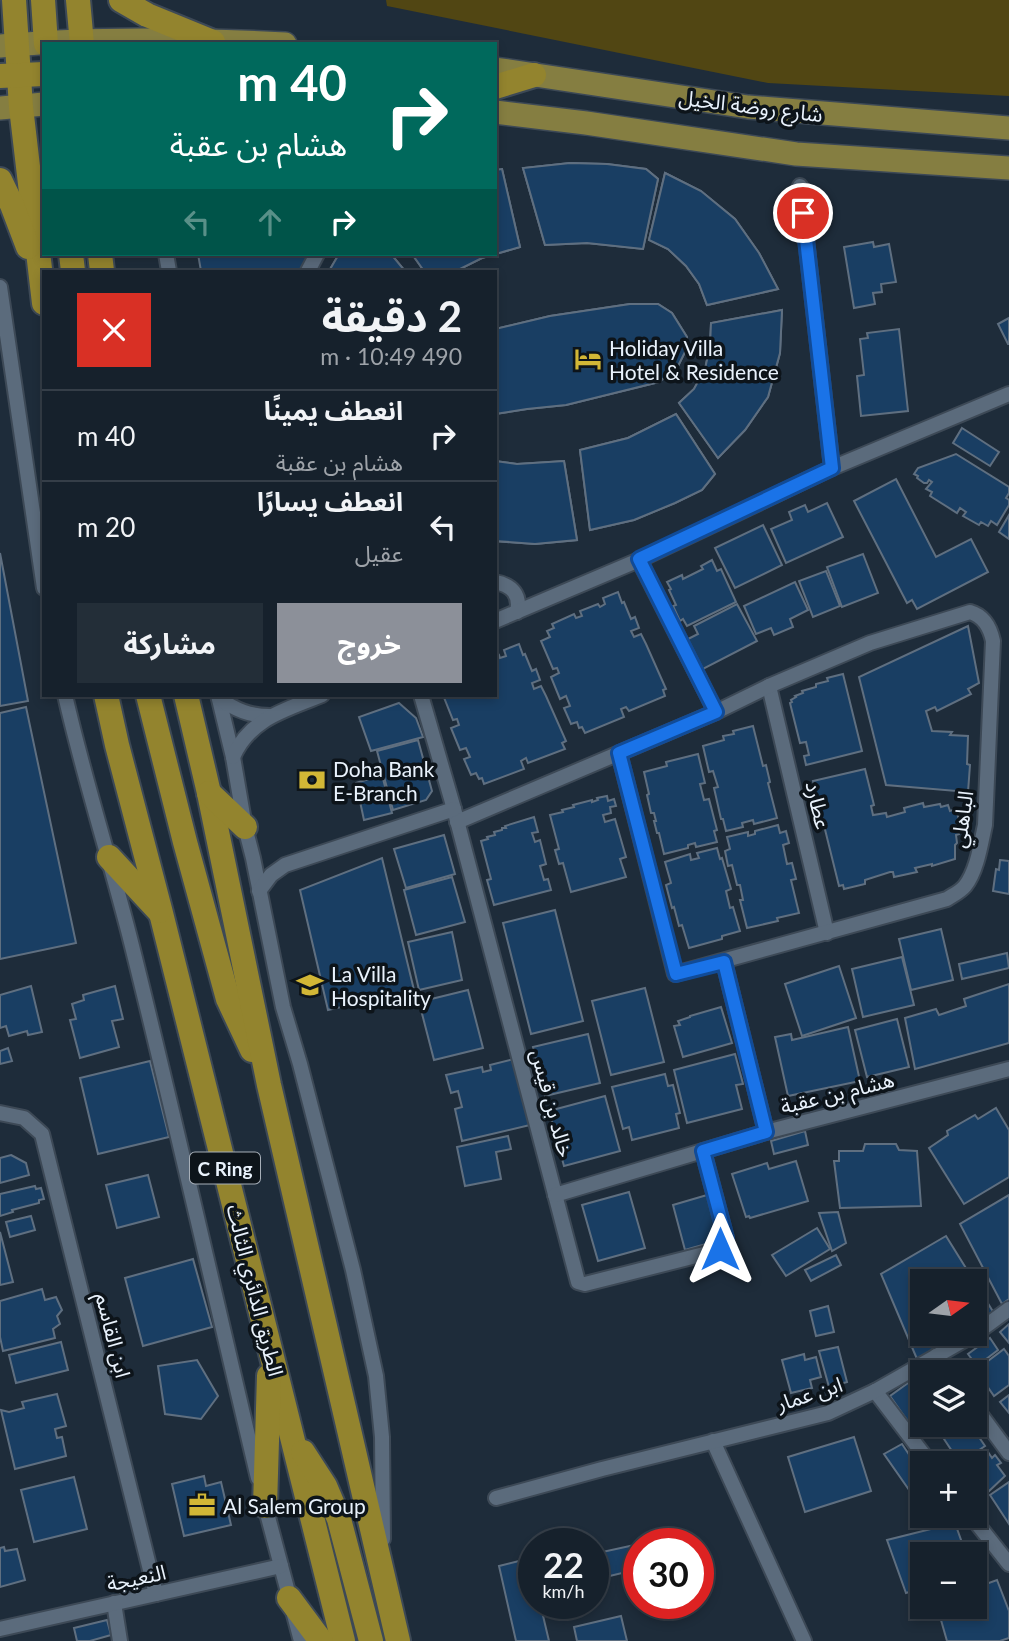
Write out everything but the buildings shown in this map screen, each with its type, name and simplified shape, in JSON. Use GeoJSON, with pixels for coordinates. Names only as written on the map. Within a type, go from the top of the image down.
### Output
{"type":"FeatureCollection","features":[{"type":"Feature","properties":{"kind":"highway"},"geometry":{"type":"LineString","coordinates":[[14,0],[8,45],[27,76],[22,106],[42,292]]}},
{"type":"Feature","properties":{"kind":"highway"},"geometry":{"type":"LineString","coordinates":[[43,0],[46,42]]}},
{"type":"Feature","properties":{"kind":"highway"},"geometry":{"type":"LineString","coordinates":[[78,0],[81,42]]}},
{"type":"Feature","properties":{"kind":"highway"},"geometry":{"type":"LineString","coordinates":[[121,0],[147,15],[213,42]]}},
{"type":"Feature","properties":{"kind":"highway"},"geometry":{"type":"LineString","coordinates":[[8,45],[36,52],[42,57]]}},
{"type":"Feature","properties":{"kind":"highway"},"geometry":{"type":"LineString","coordinates":[[497,86],[534,75]]}},
{"type":"Feature","properties":{"kind":"highway"},"geometry":{"type":"LineString","coordinates":[[0,180],[12,205],[42,292]]}},
{"type":"Feature","properties":{"kind":"highway","name":"الطريق الدائري الثالث"},"geometry":{"type":"LineString","coordinates":[[106,697],[343,1641]]}},
{"type":"Feature","properties":{"kind":"highway"},"geometry":{"type":"LineString","coordinates":[[149,697],[228,999],[269,1085]]}},
{"type":"Feature","properties":{"kind":"highway","name":"C Ring"},"geometry":{"type":"LineString","coordinates":[[186,697],[269,1085],[398,1641]]}},
{"type":"Feature","properties":{"kind":"highway"},"geometry":{"type":"LineString","coordinates":[[209,793],[245,827]]}},
{"type":"Feature","properties":{"kind":"highway"},"geometry":{"type":"LineString","coordinates":[[109,857],[161,913]]}},
{"type":"Feature","properties":{"kind":"highway"},"geometry":{"type":"LineString","coordinates":[[265,1506],[271,1347]]}},
{"type":"Feature","properties":{"kind":"highway"},"geometry":{"type":"LineString","coordinates":[[292,1433],[325,1486],[340,1519],[371,1641]]}},
{"type":"Feature","properties":{"kind":"highway"},"geometry":{"type":"LineString","coordinates":[[289,1598],[321,1641]]}},
{"type":"Feature","properties":{"kind":"main road"},"geometry":{"type":"LineString","coordinates":[[110,42],[213,42]]}},
{"type":"Feature","properties":{"kind":"main road"},"geometry":{"type":"LineString","coordinates":[[8,45],[42,44]]}},
{"type":"Feature","properties":{"kind":"main road","name":"شارع روضة الخيل"},"geometry":{"type":"LineString","coordinates":[[497,69],[748,107],[1009,128]]}},
{"type":"Feature","properties":{"kind":"main road","name":"شارع روضة الخيل"},"geometry":{"type":"LineString","coordinates":[[497,113],[586,123],[796,154],[1009,168]]}},
{"type":"Feature","properties":{"kind":"street"},"geometry":{"type":"LineString","coordinates":[[800,186],[832,468]]}},
{"type":"Feature","properties":{"kind":"street"},"geometry":{"type":"LineString","coordinates":[[0,287],[42,574]]}},
{"type":"Feature","properties":{"kind":"street"},"geometry":{"type":"LineString","coordinates":[[497,620],[639,559],[832,468],[1009,394]]}},
{"type":"Feature","properties":{"kind":"street"},"geometry":{"type":"LineString","coordinates":[[639,559],[716,712]]}},
{"type":"Feature","properties":{"kind":"street"},"geometry":{"type":"LineString","coordinates":[[497,583],[514,590],[518,601],[517,612]]}},
{"type":"Feature","properties":{"kind":"street","name":"الباهلي"},"geometry":{"type":"LineString","coordinates":[[259,891],[271,875],[285,865],[455,816],[619,753],[870,643],[970,612],[990,628],[993,641],[985,825],[968,883],[947,899],[676,974],[619,753]]}},
{"type":"Feature","properties":{"kind":"street","name":"عطارد"},"geometry":{"type":"LineString","coordinates":[[769,686],[827,933]]}},
{"type":"Feature","properties":{"kind":"street","name":"الطريق الدائري الثالث"},"geometry":{"type":"LineString","coordinates":[[65,697],[132,948],[265,1506],[302,1641]]}},
{"type":"Feature","properties":{"kind":"street"},"geometry":{"type":"LineString","coordinates":[[219,697],[283,1007],[353,1270],[376,1376],[382,1437],[383,1583]]}},
{"type":"Feature","properties":{"kind":"street"},"geometry":{"type":"LineString","coordinates":[[220,697],[240,711],[271,716]]}},
{"type":"Feature","properties":{"kind":"street"},"geometry":{"type":"LineString","coordinates":[[233,757],[248,732],[255,726],[271,716],[317,697]]}},
{"type":"Feature","properties":{"kind":"street","name":"خالد بن قيس"},"geometry":{"type":"LineString","coordinates":[[422,697],[576,1278],[581,1283],[716,1251],[723,1246],[726,1238],[703,1151]]}},
{"type":"Feature","properties":{"kind":"street"},"geometry":{"type":"LineString","coordinates":[[253,858],[285,865]]}},
{"type":"Feature","properties":{"kind":"street"},"geometry":{"type":"LineString","coordinates":[[724,962],[766,1132]]}},
{"type":"Feature","properties":{"kind":"street","name":"هشام بن عقبة"},"geometry":{"type":"LineString","coordinates":[[555,1195],[766,1132],[1009,1069]]}},
{"type":"Feature","properties":{"kind":"street","name":"ابن القاسم"},"geometry":{"type":"LineString","coordinates":[[0,1113],[24,1118],[42,1134],[156,1594]]}},
{"type":"Feature","properties":{"kind":"street","name":"ابن عمار"},"geometry":{"type":"LineString","coordinates":[[496,1498],[828,1413],[875,1391],[975,1334],[1009,1309]]}},
{"type":"Feature","properties":{"kind":"street"},"geometry":{"type":"LineString","coordinates":[[936,1356],[939,1360]]}},
{"type":"Feature","properties":{"kind":"street"},"geometry":{"type":"LineString","coordinates":[[875,1391],[921,1451]]}},
{"type":"Feature","properties":{"kind":"street"},"geometry":{"type":"LineString","coordinates":[[987,1423],[1009,1453]]}},
{"type":"Feature","properties":{"kind":"street"},"geometry":{"type":"LineString","coordinates":[[713,1441],[804,1641]]}},
{"type":"Feature","properties":{"kind":"street"},"geometry":{"type":"LineString","coordinates":[[980,1528],[1009,1564]]}},
{"type":"Feature","properties":{"kind":"street","name":"النعيجة"},"geometry":{"type":"LineString","coordinates":[[0,1629],[281,1566]]}},
{"type":"Feature","properties":{"kind":"street"},"geometry":{"type":"LineString","coordinates":[[114,1603],[120,1641]]}},
{"type":"Feature","properties":{"kind":"shaded area"},"geometry":{"type":"Polygon","coordinates":[[[386,0],[1009,0],[1009,96],[768,83],[387,6],[386,0]]]}},
{"type":"Feature","properties":{"kind":"place","name":"Holiday Villa Hotel & Residence"},"geometry":{"type":"Point","coordinates":[588,359]}},
{"type":"Feature","properties":{"kind":"place","name":"Doha Bank E-Branch"},"geometry":{"type":"Point","coordinates":[312,780]}},
{"type":"Feature","properties":{"kind":"place","name":"La Villa Hospitality"},"geometry":{"type":"Point","coordinates":[310,985]}},
{"type":"Feature","properties":{"kind":"place","name":"Al Salem Group"},"geometry":{"type":"Point","coordinates":[202,1505]}},
{"type":"Feature","properties":{"kind":"route"},"geometry":{"type":"LineString","coordinates":[[720,1249],[726,1238],[703,1151],[766,1132],[724,962],[676,974],[619,753],[716,712],[639,559],[832,468],[803,213]]}}]}
